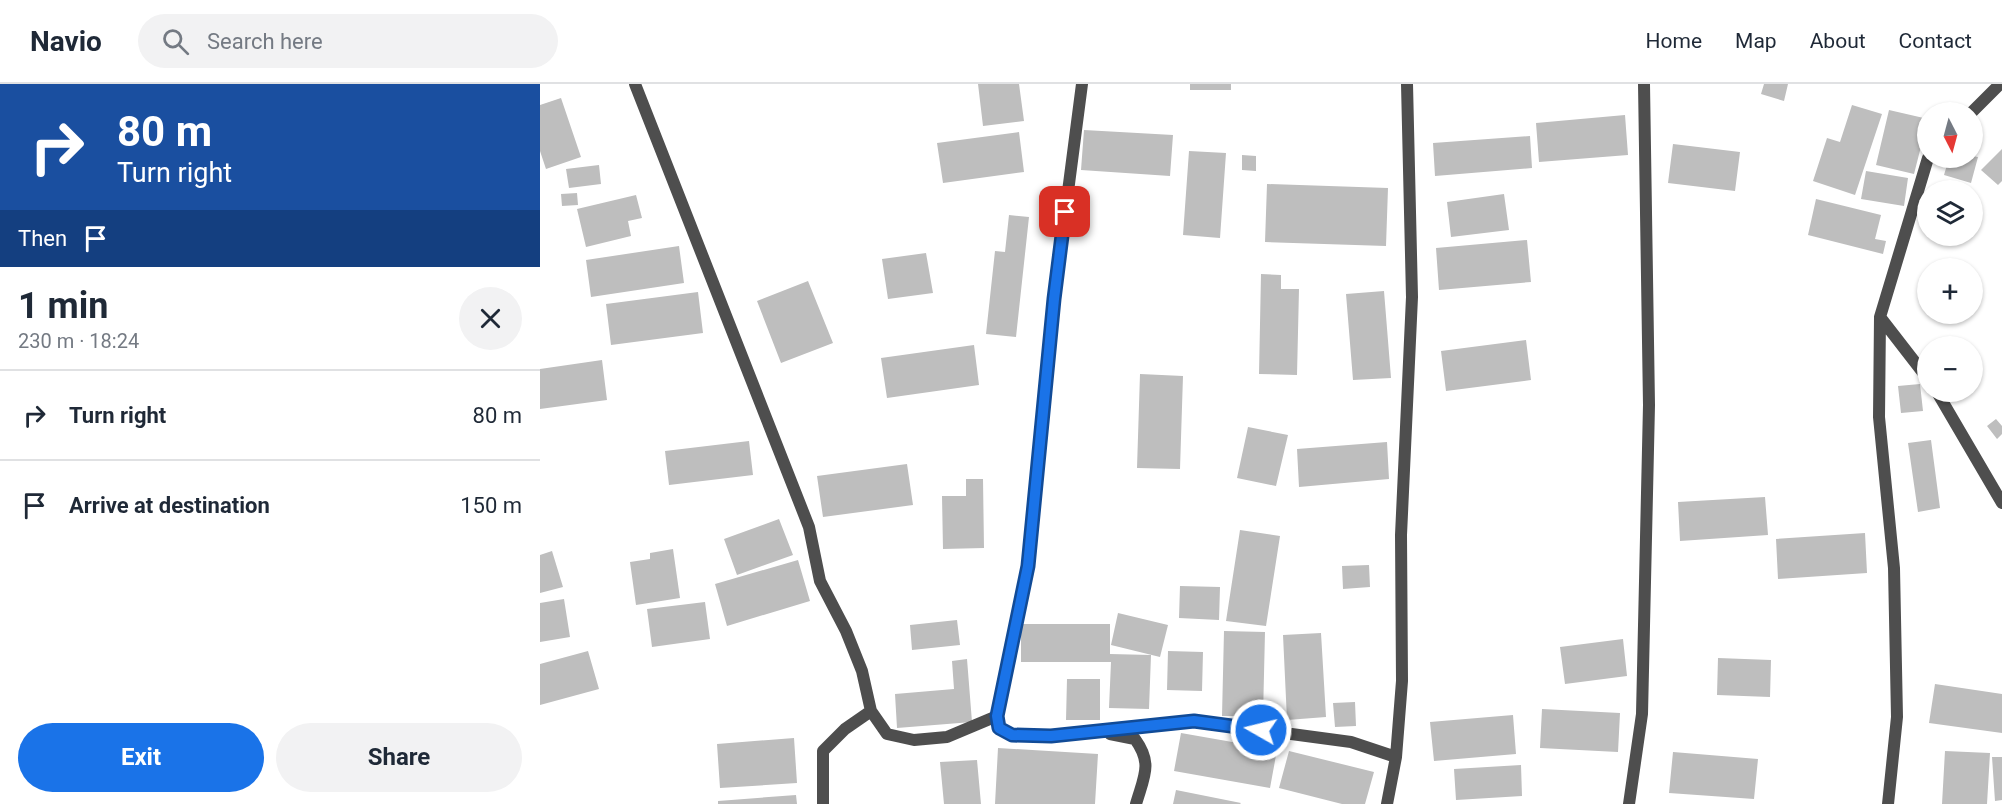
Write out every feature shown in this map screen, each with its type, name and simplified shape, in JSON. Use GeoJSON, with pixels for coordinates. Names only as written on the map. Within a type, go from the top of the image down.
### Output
{"type":"FeatureCollection","features":[{"type":"Feature","properties":{"kind":"street"},"geometry":{"type":"LineString","coordinates":[[635,84],[809,527],[820,581],[846,632],[862,671],[871,711],[887,734],[914,740],[947,736],[997,716]]}},
{"type":"Feature","properties":{"kind":"street"},"geometry":{"type":"LineString","coordinates":[[1082,84],[1054,299],[1028,566],[997,716],[999,728],[1012,735],[1051,736],[1194,721],[1351,742],[1396,757]]}},
{"type":"Feature","properties":{"kind":"street"},"geometry":{"type":"LineString","coordinates":[[1387,804],[1396,757],[1401,681],[1402,524],[1412,297],[1407,84]]}},
{"type":"Feature","properties":{"kind":"street"},"geometry":{"type":"LineString","coordinates":[[1629,804],[1643,702],[1648,405],[1644,84]]}},
{"type":"Feature","properties":{"kind":"street"},"geometry":{"type":"LineString","coordinates":[[1982,102],[2000,84]]}},
{"type":"Feature","properties":{"kind":"street"},"geometry":{"type":"LineString","coordinates":[[1887,804],[1897,717],[1894,568],[1879,417],[1880,316],[1925,168]]}},
{"type":"Feature","properties":{"kind":"street"},"geometry":{"type":"LineString","coordinates":[[1880,316],[1917,365]]}},
{"type":"Feature","properties":{"kind":"street"},"geometry":{"type":"LineString","coordinates":[[1943,402],[2002,503]]}},
{"type":"Feature","properties":{"kind":"street"},"geometry":{"type":"LineString","coordinates":[[823,804],[823,752],[845,729],[871,711]]}},
{"type":"Feature","properties":{"kind":"street"},"geometry":{"type":"LineString","coordinates":[[1094,732],[1135,739],[1145,753],[1146,766],[1136,804]]}},
{"type":"Feature","properties":{"kind":"building"},"geometry":{"type":"Polygon","coordinates":[[[978,84],[1019,84],[1024,121],[983,126],[978,84]]]}},
{"type":"Feature","properties":{"kind":"building"},"geometry":{"type":"Polygon","coordinates":[[[1190,84],[1231,84],[1231,90],[1190,90],[1190,84]]]}},
{"type":"Feature","properties":{"kind":"building"},"geometry":{"type":"Polygon","coordinates":[[[1764,84],[1788,84],[1784,101],[1761,94],[1764,84]]]}},
{"type":"Feature","properties":{"kind":"building"},"geometry":{"type":"Polygon","coordinates":[[[561,98],[581,157],[546,169],[540,151],[540,105],[561,98]]]}},
{"type":"Feature","properties":{"kind":"building"},"geometry":{"type":"Polygon","coordinates":[[[1852,105],[1882,114],[1855,195],[1813,181],[1827,138],[1840,142],[1852,105]]]}},
{"type":"Feature","properties":{"kind":"building"},"geometry":{"type":"Polygon","coordinates":[[[1889,110],[1917,116],[1917,162],[1914,174],[1876,165],[1889,110]]]}},
{"type":"Feature","properties":{"kind":"building"},"geometry":{"type":"Polygon","coordinates":[[[1625,115],[1628,155],[1539,162],[1536,123],[1625,115]]]}},
{"type":"Feature","properties":{"kind":"building"},"geometry":{"type":"Polygon","coordinates":[[[1084,130],[1173,135],[1170,176],[1081,170],[1084,130]]]}},
{"type":"Feature","properties":{"kind":"building"},"geometry":{"type":"Polygon","coordinates":[[[1019,132],[1024,172],[943,183],[937,143],[1019,132]]]}},
{"type":"Feature","properties":{"kind":"building"},"geometry":{"type":"Polygon","coordinates":[[[1530,136],[1532,168],[1435,176],[1433,143],[1530,136]]]}},
{"type":"Feature","properties":{"kind":"building"},"geometry":{"type":"Polygon","coordinates":[[[1673,144],[1740,152],[1735,191],[1668,183],[1673,144]]]}},
{"type":"Feature","properties":{"kind":"building"},"geometry":{"type":"Polygon","coordinates":[[[2002,149],[2002,181],[1998,185],[1981,170],[2002,149]]]}},
{"type":"Feature","properties":{"kind":"building"},"geometry":{"type":"Polygon","coordinates":[[[1189,151],[1226,153],[1220,238],[1183,235],[1189,151]]]}},
{"type":"Feature","properties":{"kind":"building"},"geometry":{"type":"Polygon","coordinates":[[[1242,155],[1256,156],[1256,171],[1242,170],[1242,155]]]}},
{"type":"Feature","properties":{"kind":"building"},"geometry":{"type":"Polygon","coordinates":[[[599,165],[601,184],[569,188],[566,169],[599,165]]]}},
{"type":"Feature","properties":{"kind":"building"},"geometry":{"type":"Polygon","coordinates":[[[1946,168],[1975,168],[1972,180],[1961,180],[1944,175],[1946,168]]]}},
{"type":"Feature","properties":{"kind":"building"},"geometry":{"type":"Polygon","coordinates":[[[1866,171],[1908,178],[1904,206],[1861,199],[1866,171]]]}},
{"type":"Feature","properties":{"kind":"building"},"geometry":{"type":"Polygon","coordinates":[[[1267,184],[1388,188],[1386,246],[1265,242],[1267,184]]]}},
{"type":"Feature","properties":{"kind":"building"},"geometry":{"type":"Polygon","coordinates":[[[577,193],[578,205],[562,206],[561,194],[577,193]]]}},
{"type":"Feature","properties":{"kind":"building"},"geometry":{"type":"Polygon","coordinates":[[[1504,194],[1509,230],[1451,237],[1447,202],[1504,194]]]}},
{"type":"Feature","properties":{"kind":"building"},"geometry":{"type":"Polygon","coordinates":[[[636,195],[642,218],[628,221],[631,236],[586,247],[577,209],[636,195]]]}},
{"type":"Feature","properties":{"kind":"building"},"geometry":{"type":"Polygon","coordinates":[[[1816,199],[1881,215],[1875,239],[1886,241],[1883,254],[1808,235],[1816,199]]]}},
{"type":"Feature","properties":{"kind":"building"},"geometry":{"type":"Polygon","coordinates":[[[1009,215],[1029,217],[1016,337],[986,334],[995,251],[1005,252],[1009,215]]]}},
{"type":"Feature","properties":{"kind":"building"},"geometry":{"type":"Polygon","coordinates":[[[1527,240],[1531,282],[1439,290],[1436,248],[1527,240]]]}},
{"type":"Feature","properties":{"kind":"building"},"geometry":{"type":"Polygon","coordinates":[[[679,246],[684,283],[591,297],[586,260],[679,246]]]}},
{"type":"Feature","properties":{"kind":"building"},"geometry":{"type":"Polygon","coordinates":[[[926,253],[933,293],[888,299],[882,259],[926,253]]]}},
{"type":"Feature","properties":{"kind":"building"},"geometry":{"type":"Polygon","coordinates":[[[1261,274],[1281,275],[1281,289],[1299,289],[1297,375],[1259,374],[1261,274]]]}},
{"type":"Feature","properties":{"kind":"building"},"geometry":{"type":"Polygon","coordinates":[[[808,281],[833,343],[781,363],[757,301],[808,281]]]}},
{"type":"Feature","properties":{"kind":"building"},"geometry":{"type":"Polygon","coordinates":[[[1384,291],[1391,378],[1353,380],[1346,294],[1384,291]]]}},
{"type":"Feature","properties":{"kind":"building"},"geometry":{"type":"Polygon","coordinates":[[[698,292],[703,333],[611,345],[606,304],[698,292]]]}},
{"type":"Feature","properties":{"kind":"building"},"geometry":{"type":"Polygon","coordinates":[[[1526,340],[1531,380],[1446,391],[1441,351],[1526,340]]]}},
{"type":"Feature","properties":{"kind":"building"},"geometry":{"type":"Polygon","coordinates":[[[974,345],[979,385],[887,398],[881,358],[974,345]]]}},
{"type":"Feature","properties":{"kind":"building"},"geometry":{"type":"Polygon","coordinates":[[[602,360],[607,400],[540,409],[540,369],[602,360]]]}},
{"type":"Feature","properties":{"kind":"building"},"geometry":{"type":"Polygon","coordinates":[[[1140,374],[1183,376],[1180,469],[1137,468],[1140,374]]]}},
{"type":"Feature","properties":{"kind":"building"},"geometry":{"type":"Polygon","coordinates":[[[1917,384],[1917,402],[1922,402],[1923,411],[1901,413],[1898,386],[1917,384]]]}},
{"type":"Feature","properties":{"kind":"building"},"geometry":{"type":"Polygon","coordinates":[[[1996,419],[2002,426],[2002,434],[1997,439],[1987,426],[1996,419]]]}},
{"type":"Feature","properties":{"kind":"building"},"geometry":{"type":"Polygon","coordinates":[[[1248,427],[1288,435],[1276,486],[1237,478],[1248,427]]]}},
{"type":"Feature","properties":{"kind":"building"},"geometry":{"type":"Polygon","coordinates":[[[1931,440],[1940,508],[1918,512],[1908,443],[1931,440]]]}},
{"type":"Feature","properties":{"kind":"building"},"geometry":{"type":"Polygon","coordinates":[[[749,441],[753,475],[669,485],[665,451],[749,441]]]}},
{"type":"Feature","properties":{"kind":"building"},"geometry":{"type":"Polygon","coordinates":[[[1387,442],[1389,479],[1299,487],[1297,449],[1387,442]]]}},
{"type":"Feature","properties":{"kind":"building"},"geometry":{"type":"Polygon","coordinates":[[[907,464],[913,505],[823,517],[817,476],[907,464]]]}},
{"type":"Feature","properties":{"kind":"building"},"geometry":{"type":"Polygon","coordinates":[[[966,479],[983,479],[984,548],[943,549],[942,496],[966,496],[966,479]]]}},
{"type":"Feature","properties":{"kind":"building"},"geometry":{"type":"Polygon","coordinates":[[[1765,497],[1768,535],[1680,541],[1678,502],[1765,497]]]}},
{"type":"Feature","properties":{"kind":"building"},"geometry":{"type":"Polygon","coordinates":[[[779,519],[793,555],[737,575],[724,539],[779,519]]]}},
{"type":"Feature","properties":{"kind":"building"},"geometry":{"type":"Polygon","coordinates":[[[1240,530],[1280,536],[1266,626],[1226,621],[1240,530]]]}},
{"type":"Feature","properties":{"kind":"building"},"geometry":{"type":"Polygon","coordinates":[[[1865,533],[1867,573],[1778,579],[1776,539],[1865,533]]]}},
{"type":"Feature","properties":{"kind":"building"},"geometry":{"type":"Polygon","coordinates":[[[673,549],[680,598],[636,605],[630,562],[650,559],[650,553],[673,549]]]}},
{"type":"Feature","properties":{"kind":"building"},"geometry":{"type":"Polygon","coordinates":[[[552,551],[563,587],[540,593],[540,555],[552,551]]]}},
{"type":"Feature","properties":{"kind":"building"},"geometry":{"type":"Polygon","coordinates":[[[798,560],[810,601],[727,626],[715,584],[798,560]]]}},
{"type":"Feature","properties":{"kind":"building"},"geometry":{"type":"Polygon","coordinates":[[[1369,565],[1370,587],[1343,589],[1342,566],[1369,565]]]}},
{"type":"Feature","properties":{"kind":"building"},"geometry":{"type":"Polygon","coordinates":[[[1180,586],[1220,587],[1219,620],[1179,618],[1180,586]]]}},
{"type":"Feature","properties":{"kind":"building"},"geometry":{"type":"Polygon","coordinates":[[[564,599],[570,637],[540,642],[540,603],[564,599]]]}},
{"type":"Feature","properties":{"kind":"building"},"geometry":{"type":"Polygon","coordinates":[[[705,602],[710,639],[652,647],[647,609],[705,602]]]}},
{"type":"Feature","properties":{"kind":"building"},"geometry":{"type":"Polygon","coordinates":[[[1118,613],[1168,625],[1160,657],[1111,645],[1118,613]]]}},
{"type":"Feature","properties":{"kind":"building"},"geometry":{"type":"Polygon","coordinates":[[[957,620],[960,645],[912,650],[910,625],[957,620]]]}},
{"type":"Feature","properties":{"kind":"building"},"geometry":{"type":"Polygon","coordinates":[[[1021,624],[1110,624],[1110,654],[1151,655],[1149,709],[1109,708],[1111,662],[1021,662],[1021,624]]]}},
{"type":"Feature","properties":{"kind":"building"},"geometry":{"type":"Polygon","coordinates":[[[1224,631],[1265,632],[1263,716],[1222,716],[1224,631]]]}},
{"type":"Feature","properties":{"kind":"building"},"geometry":{"type":"Polygon","coordinates":[[[1321,633],[1326,717],[1287,720],[1283,635],[1321,633]]]}},
{"type":"Feature","properties":{"kind":"building"},"geometry":{"type":"Polygon","coordinates":[[[1623,639],[1627,676],[1565,684],[1560,647],[1623,639]]]}},
{"type":"Feature","properties":{"kind":"building"},"geometry":{"type":"Polygon","coordinates":[[[588,651],[599,689],[540,705],[540,664],[588,651]]]}},
{"type":"Feature","properties":{"kind":"building"},"geometry":{"type":"Polygon","coordinates":[[[1168,651],[1203,652],[1202,691],[1167,690],[1168,651]]]}},
{"type":"Feature","properties":{"kind":"building"},"geometry":{"type":"Polygon","coordinates":[[[1718,658],[1771,660],[1770,697],[1717,695],[1718,658]]]}},
{"type":"Feature","properties":{"kind":"building"},"geometry":{"type":"Polygon","coordinates":[[[967,659],[972,722],[897,728],[895,694],[954,689],[952,661],[967,659]]]}},
{"type":"Feature","properties":{"kind":"building"},"geometry":{"type":"Polygon","coordinates":[[[1067,679],[1100,679],[1100,720],[1066,720],[1067,679]]]}},
{"type":"Feature","properties":{"kind":"building"},"geometry":{"type":"Polygon","coordinates":[[[1935,684],[2002,694],[2002,733],[1929,723],[1935,684]]]}},
{"type":"Feature","properties":{"kind":"building"},"geometry":{"type":"Polygon","coordinates":[[[1355,702],[1356,726],[1335,727],[1333,703],[1355,702]]]}},
{"type":"Feature","properties":{"kind":"building"},"geometry":{"type":"Polygon","coordinates":[[[1542,709],[1620,713],[1618,752],[1540,748],[1542,709]]]}},
{"type":"Feature","properties":{"kind":"building"},"geometry":{"type":"Polygon","coordinates":[[[1513,715],[1516,754],[1434,761],[1430,722],[1513,715]]]}},
{"type":"Feature","properties":{"kind":"building"},"geometry":{"type":"Polygon","coordinates":[[[1181,733],[1277,750],[1270,788],[1174,771],[1181,733]]]}},
{"type":"Feature","properties":{"kind":"building"},"geometry":{"type":"Polygon","coordinates":[[[794,738],[797,783],[720,788],[717,744],[794,738]]]}},
{"type":"Feature","properties":{"kind":"building"},"geometry":{"type":"Polygon","coordinates":[[[998,748],[1098,754],[1095,804],[995,804],[998,748]]]}},
{"type":"Feature","properties":{"kind":"building"},"geometry":{"type":"Polygon","coordinates":[[[1289,751],[1374,772],[1365,804],[1342,804],[1279,788],[1289,751]]]}},
{"type":"Feature","properties":{"kind":"building"},"geometry":{"type":"Polygon","coordinates":[[[1945,751],[1990,753],[1987,804],[1942,804],[1945,751]]]}},
{"type":"Feature","properties":{"kind":"building"},"geometry":{"type":"Polygon","coordinates":[[[1673,752],[1758,759],[1754,799],[1669,793],[1673,752]]]}},
{"type":"Feature","properties":{"kind":"building"},"geometry":{"type":"Polygon","coordinates":[[[1992,757],[2002,757],[2002,800],[1995,801],[1992,757]]]}},
{"type":"Feature","properties":{"kind":"building"},"geometry":{"type":"Polygon","coordinates":[[[977,760],[981,804],[944,804],[940,762],[977,760]]]}},
{"type":"Feature","properties":{"kind":"building"},"geometry":{"type":"Polygon","coordinates":[[[1521,765],[1522,796],[1456,800],[1454,769],[1521,765]]]}},
{"type":"Feature","properties":{"kind":"building"},"geometry":{"type":"Polygon","coordinates":[[[1176,790],[1241,803],[1173,804],[1176,790]]]}},
{"type":"Feature","properties":{"kind":"building"},"geometry":{"type":"Polygon","coordinates":[[[796,795],[797,804],[718,804],[718,801],[796,795]]]}},
{"type":"Feature","properties":{"kind":"route"},"geometry":{"type":"LineString","coordinates":[[1065,212],[1054,299],[1028,566],[997,716],[999,728],[1012,735],[1051,736],[1194,721],[1261,730]]}}]}
